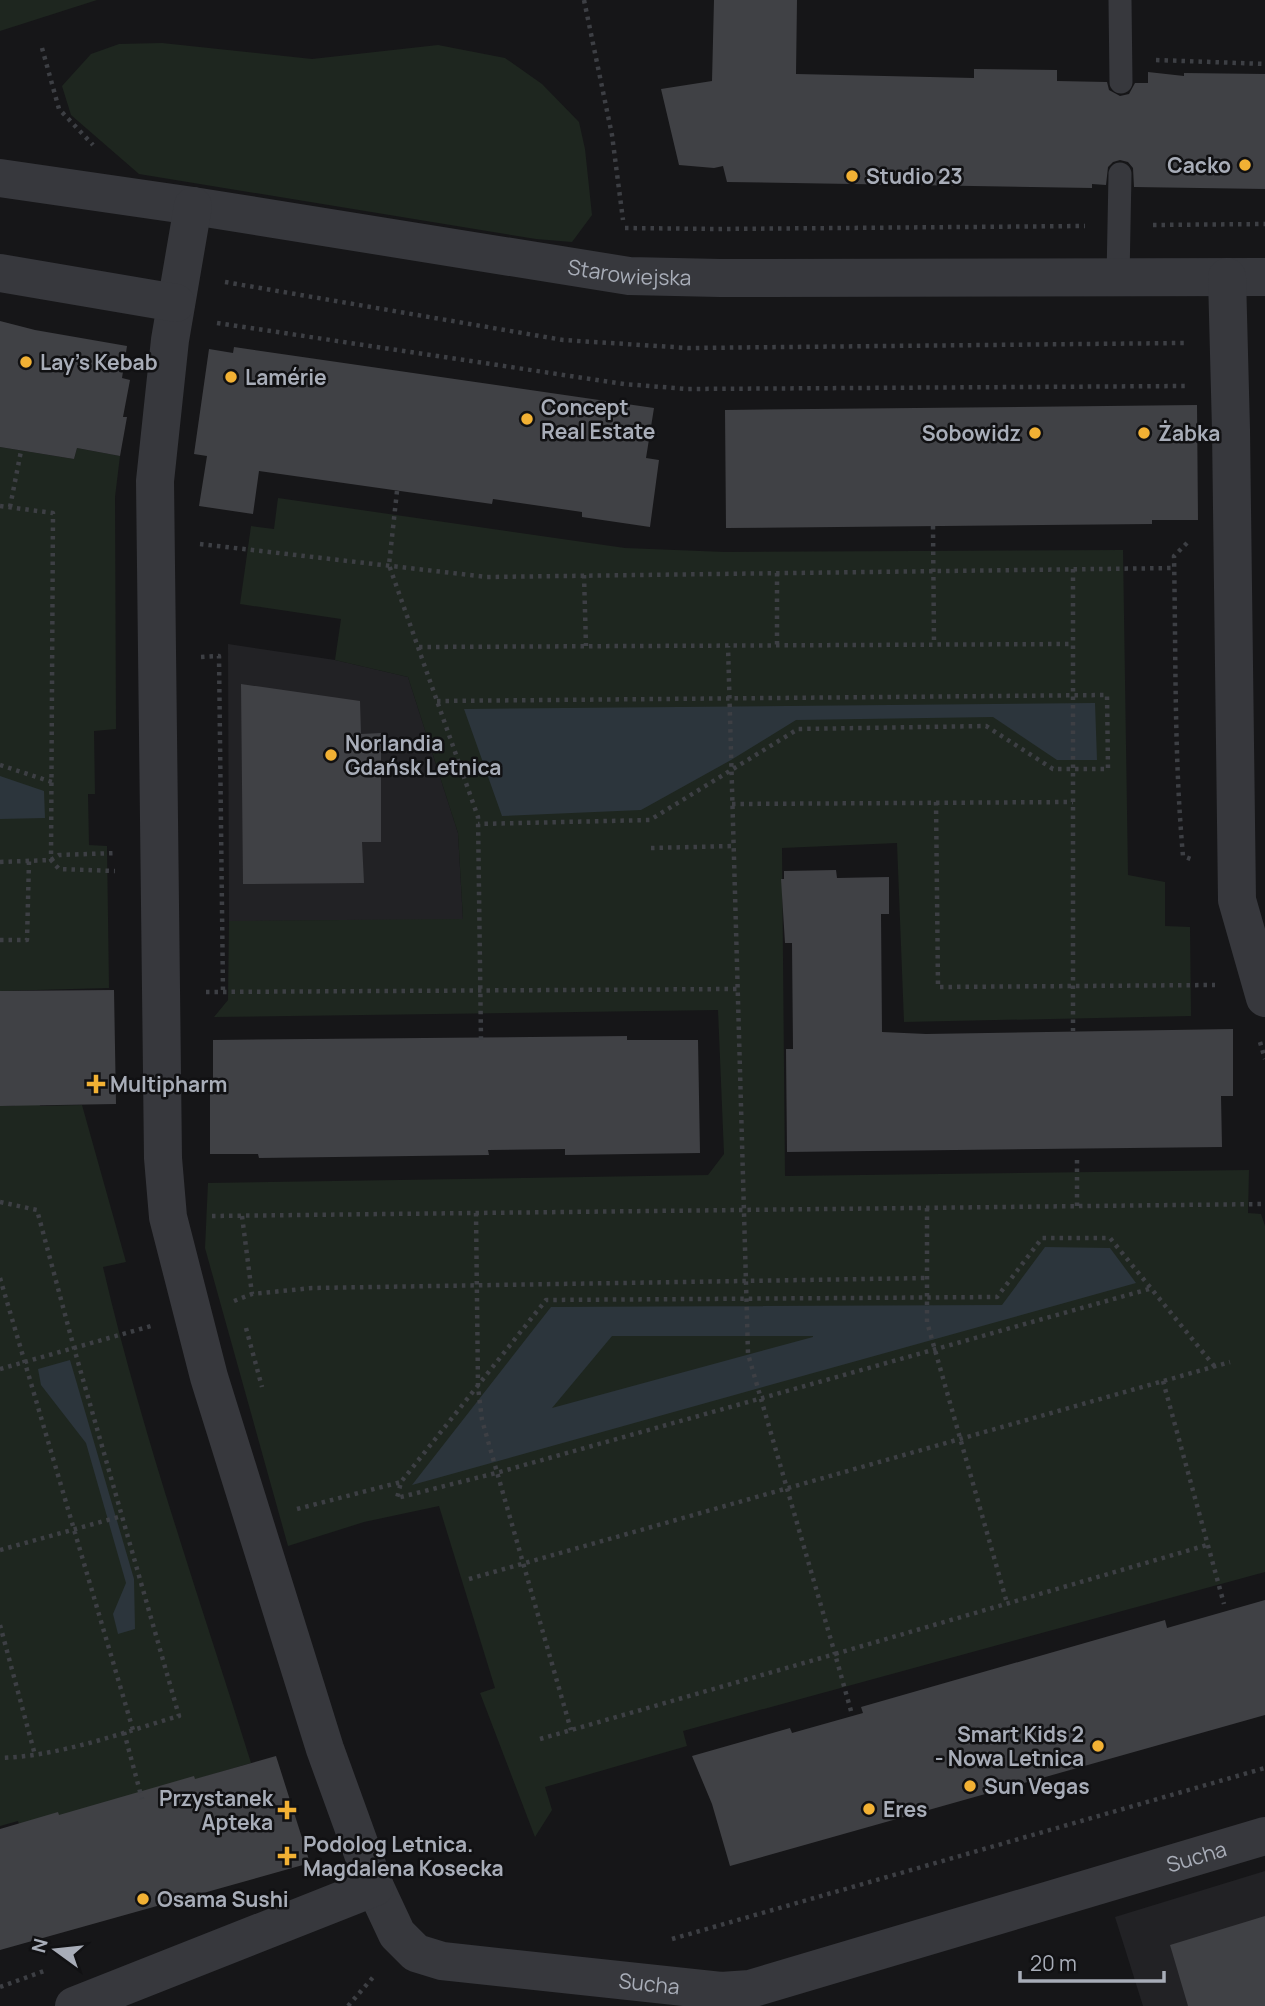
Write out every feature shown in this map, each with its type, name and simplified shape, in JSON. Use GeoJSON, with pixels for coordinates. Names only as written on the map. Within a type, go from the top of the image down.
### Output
{"type":"FeatureCollection","features":[{"type":"Feature","properties":{"kind":"street","name":"Starowiejska"},"geometry":{"type":"LineString","coordinates":[[0,178],[629,276],[1265,277]]}},
{"type":"Feature","properties":{"kind":"street","name":"Sucha"},"geometry":{"type":"LineString","coordinates":[[193,206],[159,424],[155,481],[163,1158],[169,1217],[209,1377],[307,1699],[375,1887],[397,1934],[416,1953],[442,1961],[721,1991],[750,1989],[1265,1836]]}},
{"type":"Feature","properties":{"kind":"street"},"geometry":{"type":"LineString","coordinates":[[0,273],[175,310]]}},
{"type":"Feature","properties":{"kind":"street"},"geometry":{"type":"LineString","coordinates":[[1227,277],[1237,900],[1265,998]]}},
{"type":"Feature","properties":{"kind":"street"},"geometry":{"type":"LineString","coordinates":[[74,2006],[375,1887]]}},
{"type":"Feature","properties":{"kind":"lane"},"geometry":{"type":"LineString","coordinates":[[1120,0],[1121,71]]}},
{"type":"Feature","properties":{"kind":"lane"},"geometry":{"type":"LineString","coordinates":[[1118,278],[1120,174]]}},
{"type":"Feature","properties":{"kind":"path"},"geometry":{"type":"LineString","coordinates":[[584,0],[612,135],[623,220]]}},
{"type":"Feature","properties":{"kind":"path"},"geometry":{"type":"LineString","coordinates":[[43,48],[59,109],[112,168],[120,195]]}},
{"type":"Feature","properties":{"kind":"path"},"geometry":{"type":"LineString","coordinates":[[1121,71],[1265,64]]}},
{"type":"Feature","properties":{"kind":"path"},"geometry":{"type":"LineString","coordinates":[[624,228],[1265,224]]}},
{"type":"Feature","properties":{"kind":"path"},"geometry":{"type":"LineString","coordinates":[[175,310],[624,384],[687,388],[1190,386]]}},
{"type":"Feature","properties":{"kind":"path"},"geometry":{"type":"LineString","coordinates":[[9,507],[21,451]]}},
{"type":"Feature","properties":{"kind":"path"},"geometry":{"type":"LineString","coordinates":[[397,491],[389,565],[478,817],[481,1040]]}},
{"type":"Feature","properties":{"kind":"path"},"geometry":{"type":"LineString","coordinates":[[0,506],[52,513],[51,859],[59,869],[98,872]]}},
{"type":"Feature","properties":{"kind":"path"},"geometry":{"type":"LineString","coordinates":[[933,526],[934,645]]}},
{"type":"Feature","properties":{"kind":"path"},"geometry":{"type":"LineString","coordinates":[[198,543],[486,576],[1175,568]]}},
{"type":"Feature","properties":{"kind":"path"},"geometry":{"type":"LineString","coordinates":[[1073,569],[1073,1031]]}},
{"type":"Feature","properties":{"kind":"path"},"geometry":{"type":"LineString","coordinates":[[777,573],[778,645]]}},
{"type":"Feature","properties":{"kind":"path"},"geometry":{"type":"LineString","coordinates":[[584,575],[586,646]]}},
{"type":"Feature","properties":{"kind":"path"},"geometry":{"type":"LineString","coordinates":[[419,647],[1072,644]]}},
{"type":"Feature","properties":{"kind":"path"},"geometry":{"type":"LineString","coordinates":[[728,646],[748,1354],[851,1711]]}},
{"type":"Feature","properties":{"kind":"path"},"geometry":{"type":"LineString","coordinates":[[219,656],[223,992]]}},
{"type":"Feature","properties":{"kind":"path"},"geometry":{"type":"LineString","coordinates":[[437,701],[1107,695],[1108,769],[1053,769],[986,726],[798,729],[650,820],[478,824]]}},
{"type":"Feature","properties":{"kind":"path"},"geometry":{"type":"LineString","coordinates":[[0,765],[52,782]]}},
{"type":"Feature","properties":{"kind":"path"},"geometry":{"type":"LineString","coordinates":[[936,802],[938,987],[1190,985]]}},
{"type":"Feature","properties":{"kind":"path"},"geometry":{"type":"LineString","coordinates":[[732,804],[1073,802]]}},
{"type":"Feature","properties":{"kind":"path"},"geometry":{"type":"LineString","coordinates":[[651,848],[734,846]]}},
{"type":"Feature","properties":{"kind":"path"},"geometry":{"type":"LineString","coordinates":[[0,862],[51,859],[60,855],[125,853]]}},
{"type":"Feature","properties":{"kind":"path"},"geometry":{"type":"LineString","coordinates":[[0,940],[27,940],[29,861]]}},
{"type":"Feature","properties":{"kind":"path"},"geometry":{"type":"LineString","coordinates":[[199,992],[737,989]]}},
{"type":"Feature","properties":{"kind":"path"},"geometry":{"type":"LineString","coordinates":[[1077,1155],[1077,1206]]}},
{"type":"Feature","properties":{"kind":"path"},"geometry":{"type":"LineString","coordinates":[[0,1202],[37,1210],[119,1517],[179,1716],[93,1742],[35,1755],[0,1758]]}},
{"type":"Feature","properties":{"kind":"path"},"geometry":{"type":"LineString","coordinates":[[169,1217],[1265,1204]]}},
{"type":"Feature","properties":{"kind":"path"},"geometry":{"type":"LineString","coordinates":[[927,1208],[927,1322],[1007,1603]]}},
{"type":"Feature","properties":{"kind":"path"},"geometry":{"type":"LineString","coordinates":[[477,1213],[478,1387],[482,1420],[571,1730]]}},
{"type":"Feature","properties":{"kind":"path"},"geometry":{"type":"LineString","coordinates":[[242,1216],[252,1294]]}},
{"type":"Feature","properties":{"kind":"path"},"geometry":{"type":"LineString","coordinates":[[1149,1289],[496,1473],[397,1498],[401,1482],[546,1300],[998,1297],[1042,1238],[1110,1238],[1149,1289],[1216,1367]]}},
{"type":"Feature","properties":{"kind":"path"},"geometry":{"type":"LineString","coordinates":[[0,1278],[133,1730]]}},
{"type":"Feature","properties":{"kind":"path"},"geometry":{"type":"LineString","coordinates":[[238,1300],[252,1294],[312,1288],[927,1278]]}},
{"type":"Feature","properties":{"kind":"path"},"geometry":{"type":"LineString","coordinates":[[0,1369],[161,1323]]}},
{"type":"Feature","properties":{"kind":"path"},"geometry":{"type":"LineString","coordinates":[[469,1579],[1230,1362]]}},
{"type":"Feature","properties":{"kind":"path"},"geometry":{"type":"LineString","coordinates":[[1163,1381],[1224,1604]]}},
{"type":"Feature","properties":{"kind":"path"},"geometry":{"type":"LineString","coordinates":[[287,1512],[401,1482]]}},
{"type":"Feature","properties":{"kind":"path"},"geometry":{"type":"LineString","coordinates":[[0,1550],[119,1517]]}},
{"type":"Feature","properties":{"kind":"path"},"geometry":{"type":"LineString","coordinates":[[540,1739],[1207,1545]]}},
{"type":"Feature","properties":{"kind":"path"},"geometry":{"type":"LineString","coordinates":[[0,1625],[35,1755]]}},
{"type":"Feature","properties":{"kind":"path"},"geometry":{"type":"LineString","coordinates":[[124,1732],[142,1799]]}},
{"type":"Feature","properties":{"kind":"path"},"geometry":{"type":"LineString","coordinates":[[665,1940],[1265,1768]]}},
{"type":"Feature","properties":{"kind":"path"},"geometry":{"type":"LineString","coordinates":[[0,1987],[51,1968]]}},
{"type":"Feature","properties":{"kind":"shaded area"},"geometry":{"type":"Polygon","coordinates":[[[0,0],[97,0],[0,31],[0,0]]]}},
{"type":"Feature","properties":{"kind":"shaded area"},"geometry":{"type":"Polygon","coordinates":[[[162,43],[312,59],[438,45],[505,58],[542,84],[579,122],[585,149],[592,215],[572,242],[536,239],[139,174],[71,115],[62,86],[91,54],[119,44],[162,43]]]}},
{"type":"Feature","properties":{"kind":"shaded area"},"geometry":{"type":"Polygon","coordinates":[[[0,447],[74,459],[77,448],[120,456],[115,497],[116,729],[94,731],[95,794],[88,794],[89,845],[107,846],[109,988],[1,991],[0,995],[0,447]]]}},
{"type":"Feature","properties":{"kind":"shaded area"},"geometry":{"type":"Polygon","coordinates":[[[278,498],[625,548],[725,552],[1123,550],[1128,875],[1165,882],[1165,926],[1190,927],[1191,1016],[904,1022],[897,843],[782,848],[785,1176],[1249,1170],[1248,1213],[1261,1214],[1265,1226],[1265,1572],[683,1731],[687,1746],[545,1787],[552,1810],[535,1837],[480,1693],[495,1688],[439,1506],[364,1522],[288,1546],[205,1248],[208,1183],[708,1175],[724,1154],[718,1010],[214,1017],[228,1000],[229,921],[463,919],[458,833],[408,677],[335,660],[341,619],[240,604],[251,526],[274,529],[278,498]]]}},
{"type":"Feature","properties":{"kind":"shaded area","name":"Norlandia Gdańsk Letnica"},"geometry":{"type":"Polygon","coordinates":[[[228,644],[335,660],[408,677],[458,833],[463,920],[229,921],[228,644]]]}},
{"type":"Feature","properties":{"kind":"shaded area"},"geometry":{"type":"Polygon","coordinates":[[[1095,703],[1097,760],[1057,760],[993,717],[796,720],[641,810],[502,816],[464,709],[1095,703]]]}},
{"type":"Feature","properties":{"kind":"shaded area"},"geometry":{"type":"Polygon","coordinates":[[[0,776],[44,791],[45,818],[0,819],[0,776]]]}},
{"type":"Feature","properties":{"kind":"shaded area"},"geometry":{"type":"Polygon","coordinates":[[[15,1096],[39,1096],[40,1106],[82,1105],[126,1262],[103,1267],[118,1330],[172,1516],[251,1763],[21,1831],[18,1821],[0,1826],[0,1106],[15,1106],[15,1096]]]}},
{"type":"Feature","properties":{"kind":"shaded area"},"geometry":{"type":"Polygon","coordinates":[[[1045,1247],[1110,1248],[1136,1283],[412,1485],[551,1307],[1002,1305],[1045,1247]],[[612,1336],[552,1408],[813,1337],[612,1336]]]}},
{"type":"Feature","properties":{"kind":"shaded area"},"geometry":{"type":"Polygon","coordinates":[[[70,1360],[134,1579],[135,1629],[118,1634],[113,1614],[126,1583],[86,1443],[41,1385],[38,1369],[70,1360]]]}},
{"type":"Feature","properties":{"kind":"shaded area"},"geometry":{"type":"Polygon","coordinates":[[[1265,1871],[1265,2006],[1143,2006],[1115,1917],[1265,1871]]]}},
{"type":"Feature","properties":{"kind":"building"},"geometry":{"type":"Polygon","coordinates":[[[714,0],[797,0],[796,74],[974,78],[974,69],[1057,70],[1057,81],[1107,82],[1109,90],[1120,96],[1129,94],[1135,83],[1148,83],[1148,72],[1184,76],[1184,73],[1265,74],[1265,189],[1134,187],[1133,168],[1128,162],[1120,160],[1108,167],[1106,185],[1092,184],[1092,188],[727,182],[723,166],[714,168],[679,165],[661,89],[712,81],[714,0]]]}},
{"type":"Feature","properties":{"kind":"building"},"geometry":{"type":"Polygon","coordinates":[[[0,321],[127,346],[122,378],[130,380],[123,417],[127,417],[120,456],[77,448],[74,459],[0,447],[0,321]]]}},
{"type":"Feature","properties":{"kind":"building"},"geometry":{"type":"Polygon","coordinates":[[[234,347],[654,408],[646,458],[659,460],[650,527],[582,517],[582,512],[493,499],[492,504],[259,471],[253,514],[199,506],[207,456],[194,454],[209,349],[233,353],[234,347]]]}},
{"type":"Feature","properties":{"kind":"building"},"geometry":{"type":"Polygon","coordinates":[[[1197,405],[1198,520],[1152,520],[1152,524],[726,528],[725,410],[1197,405]]]}},
{"type":"Feature","properties":{"kind":"building"},"geometry":{"type":"Polygon","coordinates":[[[241,684],[360,701],[361,734],[381,733],[381,842],[362,842],[364,883],[243,884],[241,684]]]}},
{"type":"Feature","properties":{"kind":"building"},"geometry":{"type":"Polygon","coordinates":[[[836,870],[837,878],[889,877],[889,914],[881,914],[882,1032],[926,1034],[1233,1029],[1233,1096],[1221,1096],[1222,1147],[787,1152],[786,1049],[793,1049],[792,943],[785,943],[781,879],[784,879],[784,871],[836,870]]]}},
{"type":"Feature","properties":{"kind":"building"},"geometry":{"type":"Polygon","coordinates":[[[114,990],[116,1104],[0,1106],[0,991],[114,990]]]}},
{"type":"Feature","properties":{"kind":"building"},"geometry":{"type":"Polygon","coordinates":[[[627,1036],[627,1040],[698,1040],[700,1153],[565,1155],[565,1149],[488,1150],[489,1155],[259,1158],[258,1154],[210,1154],[213,1040],[627,1036]]]}},
{"type":"Feature","properties":{"kind":"building"},"geometry":{"type":"Polygon","coordinates":[[[1265,1600],[1265,1715],[730,1866],[712,1804],[692,1756],[790,1728],[792,1733],[863,1713],[861,1707],[1165,1620],[1167,1628],[1265,1600]]]}},
{"type":"Feature","properties":{"kind":"building"},"geometry":{"type":"Polygon","coordinates":[[[276,1756],[310,1863],[0,1950],[0,1829],[276,1756]]]}},
{"type":"Feature","properties":{"kind":"building"},"geometry":{"type":"Polygon","coordinates":[[[1265,1916],[1265,2006],[1188,2006],[1170,1945],[1265,1916]]]}},
{"type":"Feature","properties":{"kind":"place","name":"Cacko"},"geometry":{"type":"Point","coordinates":[1245,165]}},
{"type":"Feature","properties":{"kind":"place","name":"Studio 23"},"geometry":{"type":"Point","coordinates":[852,176]}},
{"type":"Feature","properties":{"kind":"place","name":"Lay's Kebab"},"geometry":{"type":"Point","coordinates":[26,362]}},
{"type":"Feature","properties":{"kind":"place","name":"Lamérie"},"geometry":{"type":"Point","coordinates":[231,377]}},
{"type":"Feature","properties":{"kind":"place","name":"Concept Real Estate"},"geometry":{"type":"Point","coordinates":[527,419]}},
{"type":"Feature","properties":{"kind":"place","name":"Sobowidz"},"geometry":{"type":"Point","coordinates":[1035,433]}},
{"type":"Feature","properties":{"kind":"place","name":"Żabka"},"geometry":{"type":"Point","coordinates":[1144,433]}},
{"type":"Feature","properties":{"kind":"place","name":"Norlandia Gdańsk Letnica"},"geometry":{"type":"Point","coordinates":[331,755]}},
{"type":"Feature","properties":{"kind":"place","name":"Multipharm"},"geometry":{"type":"Point","coordinates":[96,1084]}},
{"type":"Feature","properties":{"kind":"place","name":"Smart Kids 2 - Nowa Letnica"},"geometry":{"type":"Point","coordinates":[1098,1746]}},
{"type":"Feature","properties":{"kind":"place","name":"Sun Vegas"},"geometry":{"type":"Point","coordinates":[970,1786]}},
{"type":"Feature","properties":{"kind":"place","name":"Eres"},"geometry":{"type":"Point","coordinates":[869,1809]}},
{"type":"Feature","properties":{"kind":"place","name":"Przystanek Apteka"},"geometry":{"type":"Point","coordinates":[287,1810]}},
{"type":"Feature","properties":{"kind":"place","name":"Podolog Letnica. Magdalena Kosecka"},"geometry":{"type":"Point","coordinates":[287,1856]}},
{"type":"Feature","properties":{"kind":"place","name":"Osama Sushi"},"geometry":{"type":"Point","coordinates":[143,1899]}}]}
